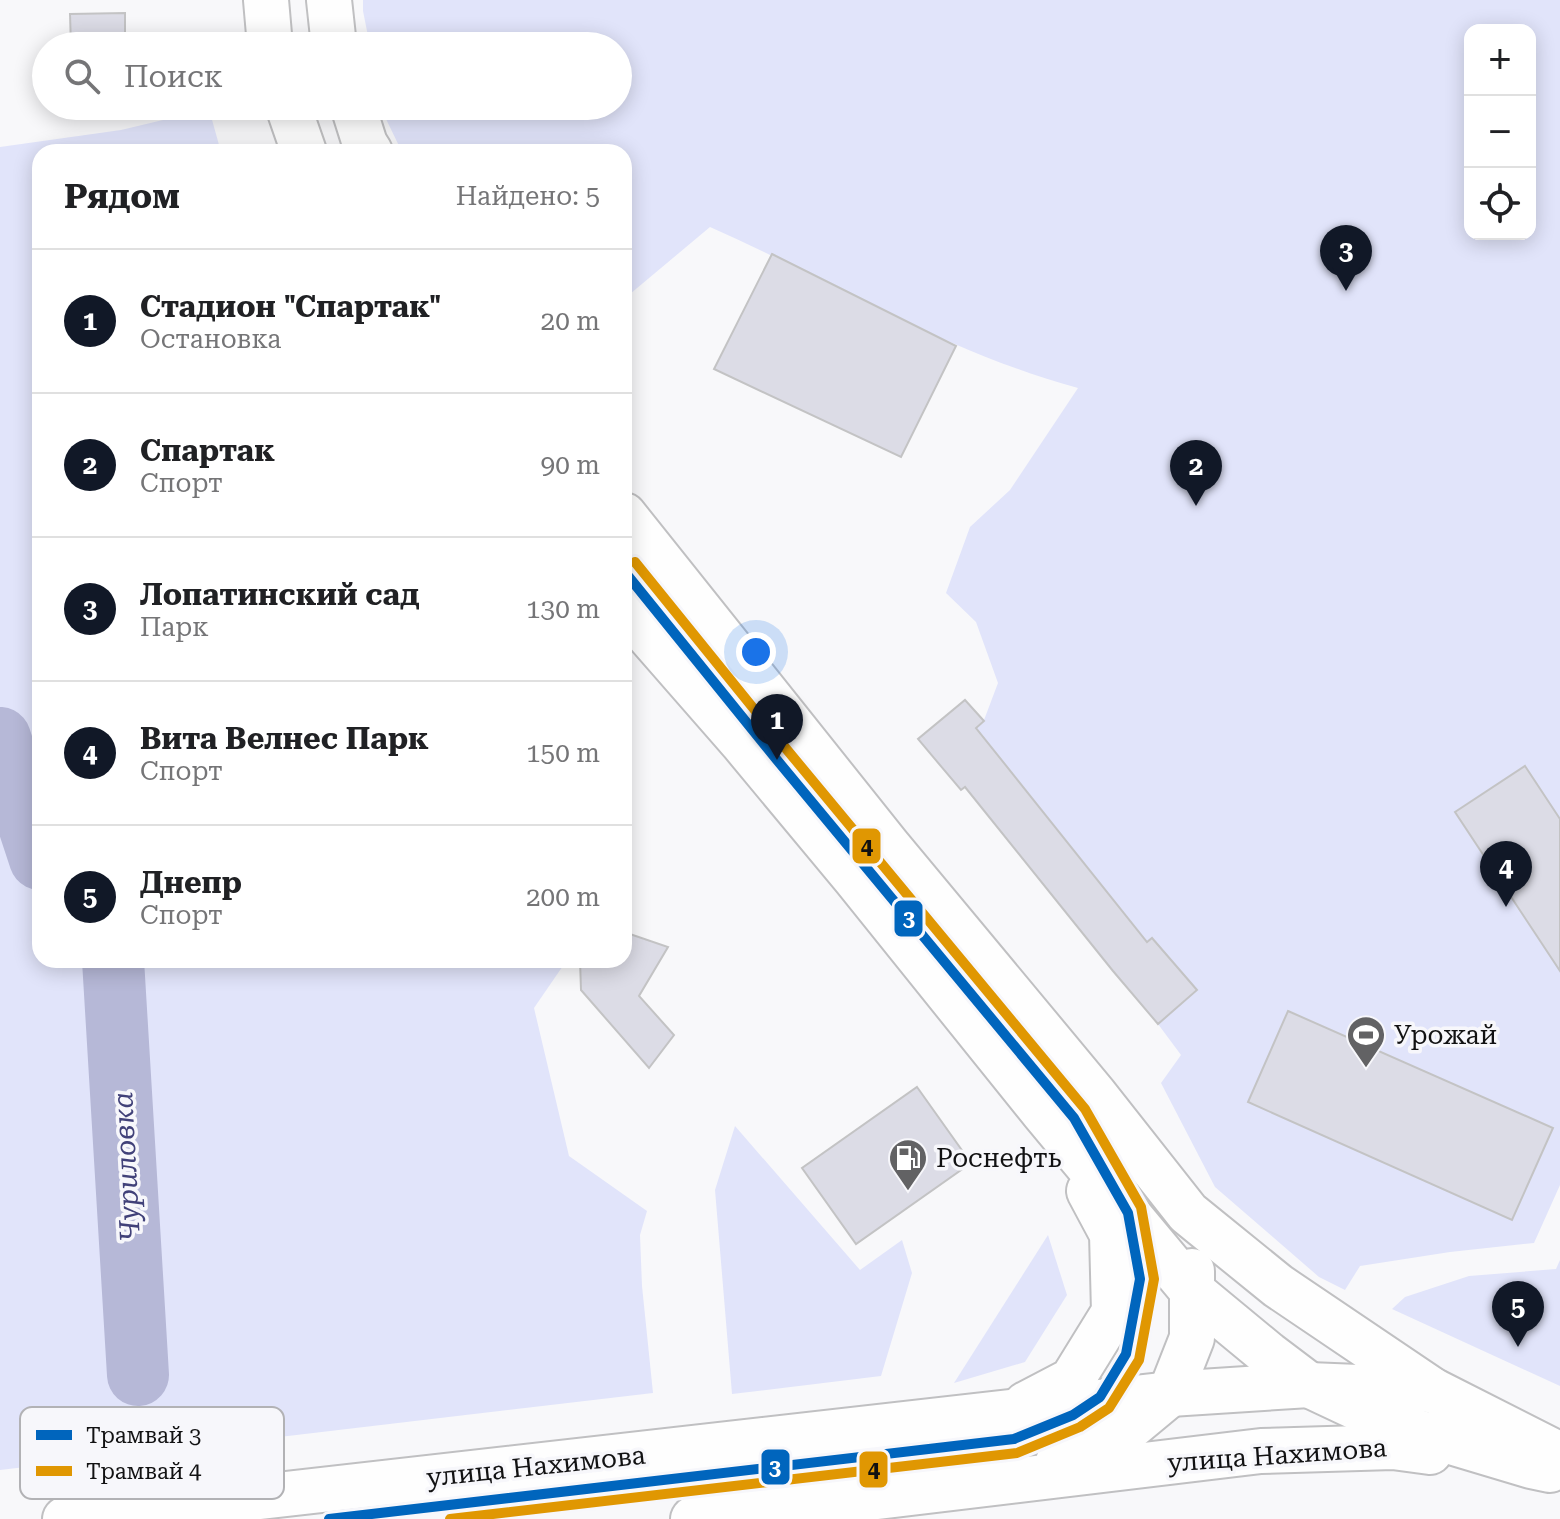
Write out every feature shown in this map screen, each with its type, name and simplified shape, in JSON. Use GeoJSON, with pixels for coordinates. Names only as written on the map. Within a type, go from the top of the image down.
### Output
{"type":"FeatureCollection","features":[{"type":"Feature","properties":{"kind":"main road"},"geometry":{"type":"LineString","coordinates":[[266,0],[269,32]]}},
{"type":"Feature","properties":{"kind":"main road"},"geometry":{"type":"LineString","coordinates":[[329,0],[332,32]]}},
{"type":"Feature","properties":{"kind":"main road"},"geometry":{"type":"LineString","coordinates":[[293,120],[301,144]]}},
{"type":"Feature","properties":{"kind":"main road"},"geometry":{"type":"LineString","coordinates":[[357,120],[365,144]]}},
{"type":"Feature","properties":{"kind":"main road"},"geometry":{"type":"LineString","coordinates":[[632,525],[888,846],[1095,1095],[1188,1213],[1278,1286],[1432,1390],[1550,1464]]}},
{"type":"Feature","properties":{"kind":"main road"},"geometry":{"type":"LineString","coordinates":[[632,616],[799,810],[1193,1292],[1309,1385],[1394,1425],[1550,1464]]}},
{"type":"Feature","properties":{"kind":"main road","name":"улица Нахимова"},"geometry":{"type":"LineString","coordinates":[[1007,1414],[1072,1380],[1114,1312],[1112,1234],[1044,1113]]}},
{"type":"Feature","properties":{"kind":"main road","name":"улица Нахимова"},"geometry":{"type":"LineString","coordinates":[[1023,1478],[1123,1433],[1170,1394],[1192,1338],[1193,1292],[1188,1213]]}},
{"type":"Feature","properties":{"kind":"main road","name":"улица Нахимова"},"geometry":{"type":"LineString","coordinates":[[284,1495],[1170,1394],[1309,1385],[1432,1390]]}},
{"type":"Feature","properties":{"kind":"main road","name":"улица Нахимова"},"geometry":{"type":"LineString","coordinates":[[693,1519],[1261,1451],[1393,1447],[1550,1464]]}},
{"type":"Feature","properties":{"kind":"main road","name":"улица Нахимова"},"geometry":{"type":"LineString","coordinates":[[65,1519],[244,1499]]}},
{"type":"Feature","properties":{"kind":"shaded area"},"geometry":{"type":"Polygon","coordinates":[[[363,0],[1560,0],[1560,1185],[1534,1243],[1360,1266],[1345,1290],[1319,1277],[1215,1187],[1161,1083],[1181,1055],[966,787],[961,790],[918,739],[965,700],[984,720],[998,683],[976,622],[946,593],[970,527],[1010,490],[1078,388],[983,356],[937,336],[710,227],[632,292],[632,144],[398,144],[386,120],[632,120],[632,32],[367,32],[363,0]]]}},
{"type":"Feature","properties":{"kind":"shaded area"},"geometry":{"type":"Polygon","coordinates":[[[163,120],[212,120],[219,144],[32,144],[32,968],[562,968],[534,1008],[569,1156],[647,1211],[640,1235],[653,1393],[284,1437],[284,1407],[20,1407],[20,1468],[0,1470],[0,147],[121,130],[163,120]]]}},
{"type":"Feature","properties":{"kind":"shaded area"},"geometry":{"type":"Polygon","coordinates":[[[735,1126],[860,1270],[902,1240],[912,1273],[881,1376],[732,1394],[715,1190],[735,1126]]]}},
{"type":"Feature","properties":{"kind":"shaded area"},"geometry":{"type":"Polygon","coordinates":[[[1048,1235],[1067,1295],[1025,1362],[954,1383],[1048,1235]]]}},
{"type":"Feature","properties":{"kind":"shaded area"},"geometry":{"type":"Polygon","coordinates":[[[1560,1260],[1560,1386],[1392,1309],[1405,1297],[1469,1276],[1556,1269],[1560,1260]]]}},
{"type":"Feature","properties":{"kind":"building"},"geometry":{"type":"Polygon","coordinates":[[[125,13],[125,32],[71,32],[70,14],[125,13]]]}},
{"type":"Feature","properties":{"kind":"building"},"geometry":{"type":"Polygon","coordinates":[[[772,254],[956,346],[901,457],[714,369],[772,254]]]}},
{"type":"Feature","properties":{"kind":"building"},"geometry":{"type":"Polygon","coordinates":[[[965,700],[984,721],[976,728],[1147,942],[1152,938],[1197,990],[1158,1024],[965,787],[961,790],[918,739],[965,700]]]}},
{"type":"Feature","properties":{"kind":"building"},"geometry":{"type":"Polygon","coordinates":[[[1525,766],[1560,819],[1560,971],[1455,812],[1525,766]]]}},
{"type":"Feature","properties":{"kind":"building"},"geometry":{"type":"Polygon","coordinates":[[[632,935],[668,947],[639,996],[674,1035],[649,1068],[581,990],[580,968],[632,968],[632,935]]]}},
{"type":"Feature","properties":{"kind":"building"},"geometry":{"type":"Polygon","coordinates":[[[1288,1011],[1553,1128],[1512,1220],[1248,1102],[1288,1011]]]}},
{"type":"Feature","properties":{"kind":"building"},"geometry":{"type":"Polygon","coordinates":[[[917,1087],[971,1163],[856,1244],[802,1168],[917,1087]]]}},
{"type":"Feature","properties":{"kind":"waterway","name":"Чуриловка"},"geometry":{"type":"LineString","coordinates":[[0,738],[32,835]]}},
{"type":"Feature","properties":{"kind":"waterway","name":"Чуриловка"},"geometry":{"type":"LineString","coordinates":[[113,968],[138,1375]]}},
{"type":"Feature","properties":{"kind":"tram line","name":"4"},"geometry":{"type":"LineString","coordinates":[[450,1519],[1017,1453],[1080,1427],[1109,1408],[1139,1360],[1154,1279],[1141,1207],[1085,1109],[635,562]]}},
{"type":"Feature","properties":{"kind":"tram line","name":"3"},"geometry":{"type":"LineString","coordinates":[[329,1519],[1014,1439],[1073,1415],[1100,1397],[1126,1354],[1140,1279],[1128,1213],[1074,1118],[632,581]]}},
{"type":"Feature","properties":{"kind":"place","name":"Лопатинский сад"},"geometry":{"type":"Point","coordinates":[1346,291]}},
{"type":"Feature","properties":{"kind":"place","name":"Спартак"},"geometry":{"type":"Point","coordinates":[1196,506]}},
{"type":"Feature","properties":{"kind":"place","name":"Стадион \"Спартак\""},"geometry":{"type":"Point","coordinates":[777,760]}},
{"type":"Feature","properties":{"kind":"place","name":"Вита Велнес Парк"},"geometry":{"type":"Point","coordinates":[1506,907]}},
{"type":"Feature","properties":{"kind":"place","name":"Урожай"},"geometry":{"type":"Point","coordinates":[1366,1069]}},
{"type":"Feature","properties":{"kind":"place","name":"Роснефть"},"geometry":{"type":"Point","coordinates":[908,1192]}},
{"type":"Feature","properties":{"kind":"place","name":"Днепр"},"geometry":{"type":"Point","coordinates":[1518,1347]}}]}
